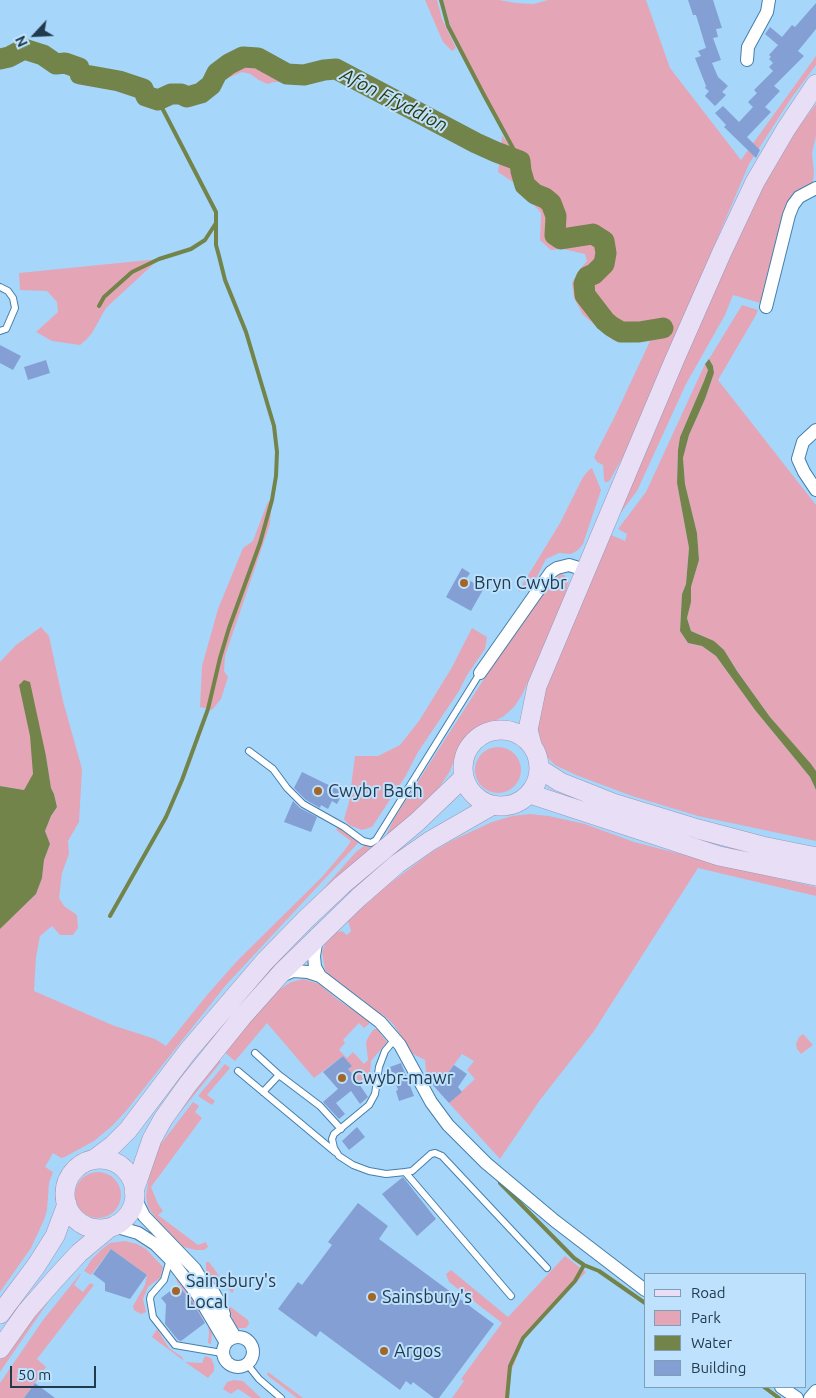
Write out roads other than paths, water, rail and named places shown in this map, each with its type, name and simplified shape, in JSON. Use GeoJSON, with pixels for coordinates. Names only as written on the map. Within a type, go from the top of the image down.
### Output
{"type":"FeatureCollection","features":[{"type":"Feature","properties":{"kind":"main road"},"geometry":{"type":"LineString","coordinates":[[508,730],[537,686],[722,252],[755,182],[786,129],[816,84]]}},
{"type":"Feature","properties":{"kind":"main road"},"geometry":{"type":"LineString","coordinates":[[532,744],[520,734],[500,729],[486,732],[476,738],[468,748],[462,765],[464,778],[469,790],[479,800],[491,806],[510,806],[530,794],[537,782],[540,769],[538,757],[528,730],[537,686]]}},
{"type":"Feature","properties":{"kind":"main road"},"geometry":{"type":"LineString","coordinates":[[540,769],[560,782],[612,803],[762,846],[816,857]]}},
{"type":"Feature","properties":{"kind":"main road"},"geometry":{"type":"LineString","coordinates":[[0,1314],[36,1266],[55,1236],[66,1204],[65,1192],[68,1180],[73,1173],[82,1164],[93,1160],[113,1145],[128,1130],[188,1050],[278,947],[342,885],[417,822],[464,778]]}},
{"type":"Feature","properties":{"kind":"main road"},"geometry":{"type":"LineString","coordinates":[[530,794],[719,856],[816,876]]}},
{"type":"Feature","properties":{"kind":"main road"},"geometry":{"type":"LineString","coordinates":[[0,1349],[27,1311],[79,1253],[128,1215],[152,1139],[163,1119],[188,1084],[236,1024],[278,977],[318,936],[397,864],[430,841],[491,806]]}},
{"type":"Feature","properties":{"kind":"main road"},"geometry":{"type":"LineString","coordinates":[[93,1160],[105,1160],[117,1164],[129,1175],[135,1195]]}},
{"type":"Feature","properties":{"kind":"main road"},"geometry":{"type":"LineString","coordinates":[[66,1204],[72,1215],[81,1223],[92,1228],[112,1227]]}},
{"type":"Feature","properties":{"kind":"street"},"geometry":{"type":"LineString","coordinates":[[747,60],[748,47],[767,12],[769,0]]}},
{"type":"Feature","properties":{"kind":"street"},"geometry":{"type":"LineString","coordinates":[[771,303],[788,215],[799,197],[816,188]]}},
{"type":"Feature","properties":{"kind":"street"},"geometry":{"type":"LineString","coordinates":[[816,430],[803,442],[798,459],[816,490]]}},
{"type":"Feature","properties":{"kind":"street"},"geometry":{"type":"LineString","coordinates":[[480,673],[551,572],[557,568],[569,565],[585,570]]}},
{"type":"Feature","properties":{"kind":"street"},"geometry":{"type":"LineString","coordinates":[[318,936],[314,956],[315,967],[320,976]]}},
{"type":"Feature","properties":{"kind":"street"},"geometry":{"type":"LineString","coordinates":[[278,977],[293,971],[308,972],[320,976],[380,1022],[400,1045],[431,1102],[448,1125],[486,1163],[555,1221],[644,1289]]}},
{"type":"Feature","properties":{"kind":"street"},"geometry":{"type":"LineString","coordinates":[[135,1195],[144,1216],[195,1269],[229,1341],[224,1358],[230,1366],[240,1368],[247,1364],[252,1359],[253,1348],[250,1343],[245,1339],[229,1341]]}},
{"type":"Feature","properties":{"kind":"street"},"geometry":{"type":"LineString","coordinates":[[112,1227],[138,1233],[155,1244],[170,1259],[198,1294],[229,1341]]}},
{"type":"Feature","properties":{"kind":"street"},"geometry":{"type":"LineString","coordinates":[[782,1388],[797,1398]]}},
{"type":"Feature","properties":{"kind":"street"},"geometry":{"type":"LineString","coordinates":[[810,1398],[816,1391]]}},
{"type":"Feature","properties":{"kind":"lane"},"geometry":{"type":"LineString","coordinates":[[0,288],[8,291],[13,298],[15,308],[6,329],[0,331]]}},
{"type":"Feature","properties":{"kind":"lane"},"geometry":{"type":"LineString","coordinates":[[250,751],[272,769],[287,788],[304,804],[344,827],[363,841],[371,843],[376,840],[480,673]]}},
{"type":"Feature","properties":{"kind":"lane"},"geometry":{"type":"LineString","coordinates":[[340,1156],[334,1148],[332,1139],[334,1134],[369,1105],[375,1094],[379,1067],[385,1051],[395,1039]]}},
{"type":"Feature","properties":{"kind":"lane"},"geometry":{"type":"LineString","coordinates":[[255,1053],[279,1075],[320,1106],[341,1129]]}},
{"type":"Feature","properties":{"kind":"lane"},"geometry":{"type":"LineString","coordinates":[[238,1071],[353,1165],[369,1171],[386,1174],[412,1171],[431,1154],[435,1153],[442,1156],[546,1268]]}},
{"type":"Feature","properties":{"kind":"lane"},"geometry":{"type":"LineString","coordinates":[[264,1092],[279,1075]]}},
{"type":"Feature","properties":{"kind":"lane"},"geometry":{"type":"LineString","coordinates":[[404,1172],[511,1296]]}},
{"type":"Feature","properties":{"kind":"lane"},"geometry":{"type":"LineString","coordinates":[[170,1259],[164,1280],[151,1295],[153,1317],[175,1345],[229,1341]]}},
{"type":"Feature","properties":{"kind":"lane"},"geometry":{"type":"LineString","coordinates":[[247,1364],[259,1379],[281,1398]]}},
{"type":"Feature","properties":{"kind":"water"},"geometry":{"type":"Polygon","coordinates":[[[709,359],[714,373],[689,435],[683,458],[685,484],[697,533],[699,560],[691,587],[691,602],[687,618],[691,631],[714,641],[724,650],[770,717],[811,764],[816,771],[816,790],[810,777],[755,710],[716,656],[702,646],[688,643],[680,631],[682,594],[686,584],[689,548],[677,483],[678,450],[680,437],[708,370],[705,364],[709,359]]]}},
{"type":"Feature","properties":{"kind":"water"},"geometry":{"type":"Polygon","coordinates":[[[24,680],[30,682],[51,788],[57,807],[45,831],[50,844],[36,894],[0,929],[0,786],[24,790],[33,774],[30,736],[19,685],[24,680]]]}},
{"type":"Feature","properties":{"kind":"waterway"},"geometry":{"type":"LineString","coordinates":[[441,0],[448,26],[520,161]]}},
{"type":"Feature","properties":{"kind":"waterway","name":"Afon Ffyddion"},"geometry":{"type":"LineString","coordinates":[[0,59],[9,57],[24,49],[43,55],[56,64],[65,63],[79,68],[80,74],[119,81],[143,89],[146,96],[158,100],[171,94],[181,94],[187,97],[201,93],[211,85],[217,73],[243,57],[258,58],[287,74],[304,75],[336,69],[476,143],[520,161],[525,185],[535,194],[551,203],[556,216],[555,235],[561,239],[593,234],[604,241],[606,253],[604,264],[594,274],[587,277],[584,284],[585,295],[605,321],[621,332],[639,332],[663,328]]}},
{"type":"Feature","properties":{"kind":"waterway"},"geometry":{"type":"LineString","coordinates":[[110,916],[166,817],[182,780],[208,709],[229,628],[260,543],[272,500],[276,476],[277,452],[274,426],[246,332],[225,280],[216,245],[216,212],[158,100]]}},
{"type":"Feature","properties":{"kind":"waterway"},"geometry":{"type":"LineString","coordinates":[[99,306],[104,297],[132,272],[159,259],[191,249],[205,240],[216,223]]}},
{"type":"Feature","properties":{"kind":"waterway"},"geometry":{"type":"LineString","coordinates":[[500,1183],[574,1258],[584,1265]]}},
{"type":"Feature","properties":{"kind":"waterway"},"geometry":{"type":"LineString","coordinates":[[507,1398],[510,1366],[523,1338],[575,1281],[584,1265],[599,1271],[644,1302]]}},
{"type":"Feature","properties":{"kind":"waterway"},"geometry":{"type":"LineString","coordinates":[[765,1388],[779,1398]]}},
{"type":"Feature","properties":{"kind":"place","name":"Bryn Cwybr"},"geometry":{"type":"Point","coordinates":[464,583]}},
{"type":"Feature","properties":{"kind":"place","name":"Cwybr Bach"},"geometry":{"type":"Point","coordinates":[318,791]}},
{"type":"Feature","properties":{"kind":"place","name":"Cwybr-mawr"},"geometry":{"type":"Point","coordinates":[342,1078]}},
{"type":"Feature","properties":{"kind":"place","name":"Sainsbury's Local"},"geometry":{"type":"Point","coordinates":[176,1291]}},
{"type":"Feature","properties":{"kind":"place","name":"Sainsbury's"},"geometry":{"type":"Point","coordinates":[372,1297]}},
{"type":"Feature","properties":{"kind":"place","name":"Argos"},"geometry":{"type":"Point","coordinates":[384,1351]}}]}
